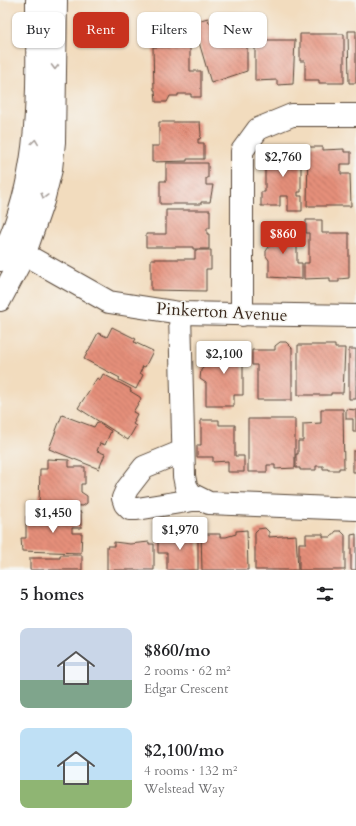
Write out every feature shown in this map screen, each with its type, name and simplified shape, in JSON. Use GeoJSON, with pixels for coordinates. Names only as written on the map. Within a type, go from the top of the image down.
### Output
{"type":"FeatureCollection","features":[{"type":"Feature","properties":{"kind":"street"},"geometry":{"type":"LineString","coordinates":[[0,300],[27,187],[35,139],[37,110],[37,0]]}},
{"type":"Feature","properties":{"kind":"street"},"geometry":{"type":"LineString","coordinates":[[11,253],[52,169],[56,0]]}},
{"type":"Feature","properties":{"kind":"street"},"geometry":{"type":"LineString","coordinates":[[242,315],[242,151],[258,129],[292,115],[356,115]]}},
{"type":"Feature","properties":{"kind":"street","name":"Pinkerton Avenue"},"geometry":{"type":"LineString","coordinates":[[11,253],[109,302],[180,313],[356,316]]}},
{"type":"Feature","properties":{"kind":"street"},"geometry":{"type":"LineString","coordinates":[[180,313],[183,450],[186,486],[191,494],[209,503],[235,506],[356,509]]}},
{"type":"Feature","properties":{"kind":"street"},"geometry":{"type":"LineString","coordinates":[[183,450],[144,467],[127,489],[123,498],[125,504],[130,509],[199,499]]}},
{"type":"Feature","properties":{"kind":"building"},"geometry":{"type":"Polygon","coordinates":[[[208,18],[209,48],[247,48],[247,71],[211,83],[201,48],[201,20],[208,18]]]}},
{"type":"Feature","properties":{"kind":"building"},"geometry":{"type":"Polygon","coordinates":[[[348,31],[356,31],[356,83],[349,83],[348,31]]]}},
{"type":"Feature","properties":{"kind":"building"},"geometry":{"type":"Polygon","coordinates":[[[300,34],[344,34],[344,83],[319,83],[319,80],[305,80],[305,61],[300,61],[300,34]]]}},
{"type":"Feature","properties":{"kind":"building"},"geometry":{"type":"Polygon","coordinates":[[[267,40],[295,40],[293,84],[277,85],[277,80],[255,81],[255,48],[267,48],[267,40]]]}},
{"type":"Feature","properties":{"kind":"building"},"geometry":{"type":"Polygon","coordinates":[[[153,48],[190,48],[190,71],[201,71],[201,97],[191,97],[191,94],[178,94],[178,96],[170,96],[167,102],[156,102],[154,90],[153,48]]]}},
{"type":"Feature","properties":{"kind":"building"},"geometry":{"type":"Polygon","coordinates":[[[159,122],[200,122],[201,135],[200,139],[198,139],[198,143],[204,143],[204,159],[152,162],[152,146],[159,146],[159,122]]]}},
{"type":"Feature","properties":{"kind":"building"},"geometry":{"type":"Polygon","coordinates":[[[289,147],[304,147],[304,162],[301,162],[301,192],[298,192],[298,196],[302,196],[302,211],[288,211],[288,196],[280,196],[280,206],[261,206],[261,192],[265,192],[265,149],[284,149],[284,152],[289,152],[289,147]]]}},
{"type":"Feature","properties":{"kind":"building"},"geometry":{"type":"Polygon","coordinates":[[[308,147],[323,147],[323,150],[344,149],[344,152],[351,152],[351,164],[341,164],[341,174],[350,174],[351,206],[307,206],[308,147]]]}},
{"type":"Feature","properties":{"kind":"building"},"geometry":{"type":"Polygon","coordinates":[[[166,163],[208,163],[208,178],[206,178],[206,185],[213,185],[210,202],[201,202],[201,204],[160,204],[160,181],[166,181],[166,163]]]}},
{"type":"Feature","properties":{"kind":"building"},"geometry":{"type":"Polygon","coordinates":[[[166,210],[210,210],[210,228],[207,228],[207,234],[209,234],[209,249],[193,249],[193,247],[146,247],[146,234],[166,234],[166,210]]]}},
{"type":"Feature","properties":{"kind":"building"},"geometry":{"type":"Polygon","coordinates":[[[306,220],[322,220],[322,233],[349,233],[349,278],[339,279],[339,282],[330,282],[330,278],[304,279],[304,263],[309,263],[309,233],[306,233],[306,220]]]}},
{"type":"Feature","properties":{"kind":"building"},"geometry":{"type":"Polygon","coordinates":[[[269,229],[294,229],[294,242],[297,242],[297,263],[302,263],[302,279],[269,277],[269,260],[266,256],[266,251],[269,247],[269,229]]]}},
{"type":"Feature","properties":{"kind":"building"},"geometry":{"type":"Polygon","coordinates":[[[195,250],[211,250],[211,269],[206,269],[206,291],[151,290],[151,259],[195,259],[195,250]]]}},
{"type":"Feature","properties":{"kind":"building"},"geometry":{"type":"Polygon","coordinates":[[[112,327],[136,339],[134,342],[153,351],[145,367],[143,366],[140,373],[143,375],[136,389],[119,380],[120,378],[84,359],[98,333],[107,337],[112,327]]]}},
{"type":"Feature","properties":{"kind":"building"},"geometry":{"type":"Polygon","coordinates":[[[280,342],[286,342],[292,348],[292,400],[257,400],[257,365],[252,365],[252,350],[275,350],[275,346],[280,342]]]}},
{"type":"Feature","properties":{"kind":"building"},"geometry":{"type":"Polygon","coordinates":[[[298,345],[335,345],[335,348],[345,348],[343,393],[331,393],[331,395],[298,395],[298,345]]]}},
{"type":"Feature","properties":{"kind":"building"},"geometry":{"type":"Polygon","coordinates":[[[211,347],[246,347],[246,365],[243,365],[243,395],[234,395],[234,406],[206,406],[206,383],[200,379],[201,370],[206,365],[206,353],[211,347]]]}},
{"type":"Feature","properties":{"kind":"building"},"geometry":{"type":"Polygon","coordinates":[[[349,349],[356,349],[356,399],[349,399],[349,349]]]}},
{"type":"Feature","properties":{"kind":"building"},"geometry":{"type":"Polygon","coordinates":[[[103,374],[131,389],[130,391],[141,399],[133,412],[137,414],[133,424],[136,426],[128,440],[78,408],[97,378],[100,380],[103,374]]]}},
{"type":"Feature","properties":{"kind":"building"},"geometry":{"type":"Polygon","coordinates":[[[321,409],[343,409],[344,468],[339,468],[339,470],[328,470],[323,469],[323,466],[316,466],[316,470],[300,470],[300,468],[296,468],[296,454],[298,454],[298,441],[303,441],[303,424],[321,423],[321,409]]]}},
{"type":"Feature","properties":{"kind":"building"},"geometry":{"type":"Polygon","coordinates":[[[346,409],[356,410],[356,432],[353,432],[353,419],[346,419],[346,409]]]}},
{"type":"Feature","properties":{"kind":"building"},"geometry":{"type":"Polygon","coordinates":[[[62,415],[94,427],[97,422],[111,431],[105,445],[100,443],[97,451],[105,454],[99,469],[49,449],[62,415]]]}},
{"type":"Feature","properties":{"kind":"building"},"geometry":{"type":"Polygon","coordinates":[[[248,419],[295,419],[295,468],[275,469],[275,465],[267,465],[267,472],[248,472],[248,419]]]}},
{"type":"Feature","properties":{"kind":"building"},"geometry":{"type":"Polygon","coordinates":[[[201,420],[219,420],[219,425],[235,425],[235,456],[244,456],[244,472],[228,472],[228,461],[213,462],[213,457],[197,457],[197,445],[201,445],[201,420]]]}},
{"type":"Feature","properties":{"kind":"building"},"geometry":{"type":"Polygon","coordinates":[[[353,451],[356,451],[356,472],[353,472],[353,451]]]}},
{"type":"Feature","properties":{"kind":"building"},"geometry":{"type":"Polygon","coordinates":[[[47,459],[69,460],[69,467],[85,467],[85,484],[81,484],[81,492],[87,496],[87,503],[83,506],[39,504],[40,469],[47,469],[47,459]]]}},
{"type":"Feature","properties":{"kind":"building"},"geometry":{"type":"Polygon","coordinates":[[[64,512],[81,512],[81,528],[72,528],[72,533],[82,533],[81,553],[22,551],[21,538],[26,538],[26,516],[64,515],[64,512]]]}},
{"type":"Feature","properties":{"kind":"building"},"geometry":{"type":"Polygon","coordinates":[[[265,528],[269,532],[269,537],[296,535],[298,570],[255,570],[255,532],[258,529],[265,528]]]}},
{"type":"Feature","properties":{"kind":"building"},"geometry":{"type":"Polygon","coordinates":[[[247,530],[248,570],[202,570],[201,534],[220,534],[220,537],[226,537],[236,534],[236,531],[247,530]]]}},
{"type":"Feature","properties":{"kind":"building"},"geometry":{"type":"Polygon","coordinates":[[[336,531],[341,531],[345,535],[345,570],[299,570],[299,543],[306,543],[306,534],[323,534],[323,537],[331,537],[336,531]]]}},
{"type":"Feature","properties":{"kind":"building"},"geometry":{"type":"Polygon","coordinates":[[[189,532],[194,532],[198,535],[198,570],[167,570],[167,553],[158,553],[158,535],[186,536],[189,532]]]}},
{"type":"Feature","properties":{"kind":"building"},"geometry":{"type":"Polygon","coordinates":[[[356,534],[356,570],[351,570],[351,535],[356,534]]]}},
{"type":"Feature","properties":{"kind":"building"},"geometry":{"type":"Polygon","coordinates":[[[114,542],[130,544],[149,542],[149,544],[154,544],[154,570],[107,570],[107,546],[114,546],[114,542]]]}},
{"type":"Feature","properties":{"kind":"building"},"geometry":{"type":"Polygon","coordinates":[[[60,555],[82,555],[82,570],[30,570],[30,558],[60,558],[60,555]]]}}]}
